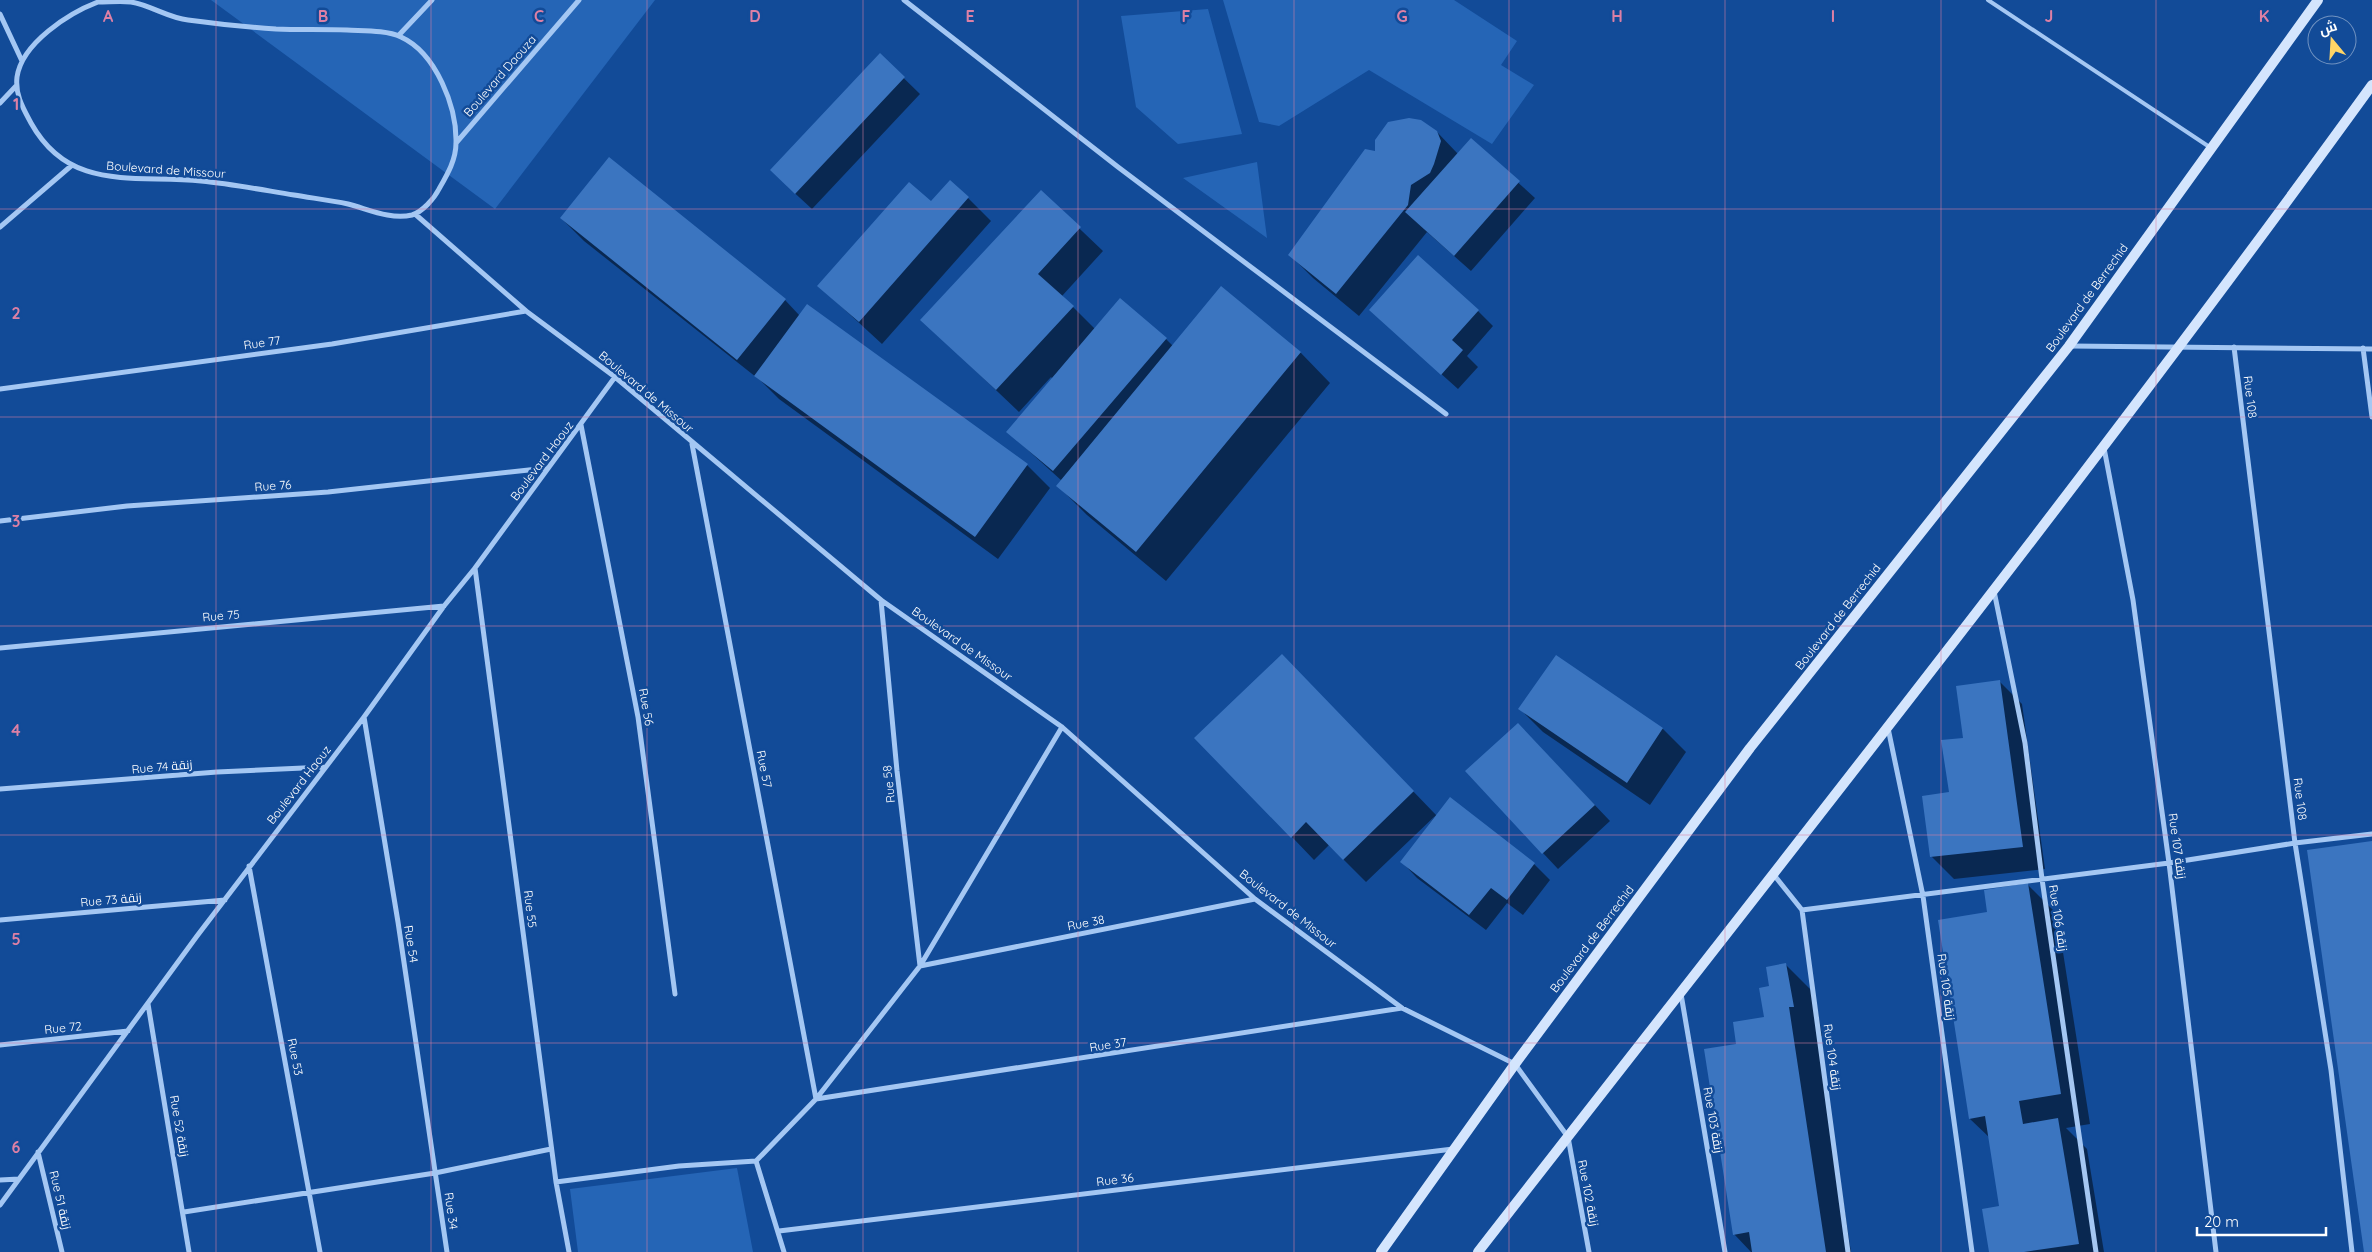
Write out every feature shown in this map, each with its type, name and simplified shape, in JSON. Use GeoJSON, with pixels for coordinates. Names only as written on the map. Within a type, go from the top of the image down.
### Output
{"type":"FeatureCollection","features":[{"type":"Feature","properties":{"kind":"street"},"geometry":{"type":"LineString","coordinates":[[399,36],[432,0]]}},
{"type":"Feature","properties":{"kind":"street","name":"Boulevard Daouza"},"geometry":{"type":"LineString","coordinates":[[456,143],[579,0]]}},
{"type":"Feature","properties":{"kind":"street"},"geometry":{"type":"LineString","coordinates":[[904,0],[1118,167],[1446,414]]}},
{"type":"Feature","properties":{"kind":"street","name":"Boulevard de Berrechid"},"geometry":{"type":"LineString","coordinates":[[1381,1252],[1515,1064],[1750,748],[2069,346],[2318,0]]}},
{"type":"Feature","properties":{"kind":"street"},"geometry":{"type":"LineString","coordinates":[[0,103],[16,86],[22,61],[51,28],[76,11],[98,2],[131,1],[184,20],[276,29],[352,30],[399,36],[420,48],[434,66],[450,101],[456,143],[449,172],[435,197],[415,214]]}},
{"type":"Feature","properties":{"kind":"street"},"geometry":{"type":"LineString","coordinates":[[0,14],[22,61]]}},
{"type":"Feature","properties":{"kind":"street"},"geometry":{"type":"LineString","coordinates":[[1478,1252],[1888,728],[2283,208],[2372,85]]}},
{"type":"Feature","properties":{"kind":"street","name":"Boulevard de Missour"},"geometry":{"type":"LineString","coordinates":[[16,86],[20,104],[36,133],[58,156],[71,166],[103,177],[134,180],[167,178],[202,181],[347,204],[380,214],[398,216],[415,214],[526,311],[615,378],[881,600],[1062,726],[1255,899],[1402,1008],[1515,1064]]}},
{"type":"Feature","properties":{"kind":"street"},"geometry":{"type":"LineString","coordinates":[[0,227],[71,166]]}},
{"type":"Feature","properties":{"kind":"street","name":"Rue 77"},"geometry":{"type":"LineString","coordinates":[[0,389],[332,344],[526,311]]}},
{"type":"Feature","properties":{"kind":"street"},"geometry":{"type":"LineString","coordinates":[[2069,346],[2372,349]]}},
{"type":"Feature","properties":{"kind":"street","name":"Rue 108"},"geometry":{"type":"LineString","coordinates":[[2234,347],[2295,843],[2331,1070],[2352,1252]]}},
{"type":"Feature","properties":{"kind":"street"},"geometry":{"type":"LineString","coordinates":[[2362,348],[2372,417]]}},
{"type":"Feature","properties":{"kind":"street","name":"Boulevard Haouz"},"geometry":{"type":"LineString","coordinates":[[0,1205],[224,900],[364,717],[444,606],[475,568],[615,378]]}},
{"type":"Feature","properties":{"kind":"street","name":"Rue 56"},"geometry":{"type":"LineString","coordinates":[[581,425],[638,716],[675,994]]}},
{"type":"Feature","properties":{"kind":"street","name":"Rue 57"},"geometry":{"type":"LineString","coordinates":[[692,443],[816,1099]]}},
{"type":"Feature","properties":{"kind":"street","name":"Rue 107 زنقة"},"geometry":{"type":"LineString","coordinates":[[2104,444],[2133,600],[2169,863],[2216,1252]]}},
{"type":"Feature","properties":{"kind":"street","name":"Rue 76"},"geometry":{"type":"LineString","coordinates":[[0,521],[127,506],[328,492],[547,468]]}},
{"type":"Feature","properties":{"kind":"street","name":"Rue 55"},"geometry":{"type":"LineString","coordinates":[[475,568],[551,1148],[569,1252]]}},
{"type":"Feature","properties":{"kind":"street","name":"Rue 106 زنقة"},"geometry":{"type":"LineString","coordinates":[[1994,589],[2025,743],[2042,879],[2096,1252]]}},
{"type":"Feature","properties":{"kind":"street","name":"Rue 58"},"geometry":{"type":"LineString","coordinates":[[881,600],[897,770],[920,966]]}},
{"type":"Feature","properties":{"kind":"street","name":"Rue 75"},"geometry":{"type":"LineString","coordinates":[[0,648],[444,606]]}},
{"type":"Feature","properties":{"kind":"street","name":"Rue 54"},"geometry":{"type":"LineString","coordinates":[[364,717],[398,922],[435,1173]]}},
{"type":"Feature","properties":{"kind":"street"},"geometry":{"type":"LineString","coordinates":[[556,1182],[679,1166],[756,1161],[816,1099],[920,966],[1062,726]]}},
{"type":"Feature","properties":{"kind":"street","name":"Rue 105 زنقة"},"geometry":{"type":"LineString","coordinates":[[1888,728],[1923,896],[1972,1252]]}},
{"type":"Feature","properties":{"kind":"street","name":"Rue 74 زنقة"},"geometry":{"type":"LineString","coordinates":[[0,789],[216,772],[325,767]]}},
{"type":"Feature","properties":{"kind":"street"},"geometry":{"type":"LineString","coordinates":[[1774,875],[1802,910],[1923,896],[2169,863],[2295,843],[2372,834]]}},
{"type":"Feature","properties":{"kind":"street","name":"Rue 53"},"geometry":{"type":"LineString","coordinates":[[250,866],[320,1252]]}},
{"type":"Feature","properties":{"kind":"street","name":"Rue 38"},"geometry":{"type":"LineString","coordinates":[[920,966],[1255,899]]}},
{"type":"Feature","properties":{"kind":"street","name":"Rue 73 زنقة"},"geometry":{"type":"LineString","coordinates":[[0,920],[224,900]]}},
{"type":"Feature","properties":{"kind":"street","name":"Rue 104 زنقة"},"geometry":{"type":"LineString","coordinates":[[1802,910],[1848,1252]]}},
{"type":"Feature","properties":{"kind":"street","name":"Rue 103 زنقة"},"geometry":{"type":"LineString","coordinates":[[1681,992],[1725,1252]]}},
{"type":"Feature","properties":{"kind":"street","name":"Rue 52 زنقة"},"geometry":{"type":"LineString","coordinates":[[148,1004],[190,1252]]}},
{"type":"Feature","properties":{"kind":"street","name":"Rue 37"},"geometry":{"type":"LineString","coordinates":[[816,1099],[1402,1008]]}},
{"type":"Feature","properties":{"kind":"street","name":"Rue 72"},"geometry":{"type":"LineString","coordinates":[[0,1045],[128,1031]]}},
{"type":"Feature","properties":{"kind":"street"},"geometry":{"type":"LineString","coordinates":[[1515,1064],[1568,1137]]}},
{"type":"Feature","properties":{"kind":"street","name":"Rue 102 زنقة"},"geometry":{"type":"LineString","coordinates":[[1568,1137],[1589,1252]]}},
{"type":"Feature","properties":{"kind":"street"},"geometry":{"type":"LineString","coordinates":[[184,1212],[435,1173],[551,1148]]}},
{"type":"Feature","properties":{"kind":"street","name":"Rue 36"},"geometry":{"type":"LineString","coordinates":[[779,1231],[1454,1149]]}},
{"type":"Feature","properties":{"kind":"street","name":"Rue 51 زنقة"},"geometry":{"type":"LineString","coordinates":[[38,1152],[62,1252]]}},
{"type":"Feature","properties":{"kind":"street"},"geometry":{"type":"LineString","coordinates":[[756,1161],[784,1252]]}},
{"type":"Feature","properties":{"kind":"street","name":"Rue 34"},"geometry":{"type":"LineString","coordinates":[[435,1173],[447,1252]]}},
{"type":"Feature","properties":{"kind":"street"},"geometry":{"type":"LineString","coordinates":[[0,1180],[19,1179]]}},
{"type":"Feature","properties":{"kind":"lane"},"geometry":{"type":"LineString","coordinates":[[1988,0],[2211,148]]}},
{"type":"Feature","properties":{"kind":"shaded area"},"geometry":{"type":"Polygon","coordinates":[[[211,0],[655,0],[495,209],[211,0]]]}},
{"type":"Feature","properties":{"kind":"shaded area"},"geometry":{"type":"Polygon","coordinates":[[[1223,0],[1454,0],[1517,41],[1501,65],[1534,85],[1492,144],[1369,70],[1279,126],[1259,122],[1223,0]]]}},
{"type":"Feature","properties":{"kind":"shaded area"},"geometry":{"type":"Polygon","coordinates":[[[1208,9],[1242,134],[1178,144],[1136,107],[1121,16],[1208,9]]]}},
{"type":"Feature","properties":{"kind":"shaded area"},"geometry":{"type":"Polygon","coordinates":[[[1257,162],[1267,238],[1183,178],[1257,162]]]}},
{"type":"Feature","properties":{"kind":"shaded area"},"geometry":{"type":"Polygon","coordinates":[[[737,1168],[753,1252],[578,1252],[570,1189],[737,1168]]]}},
{"type":"Feature","properties":{"kind":"building"},"geometry":{"type":"Polygon","coordinates":[[[880,53],[905,77],[795,194],[770,170],[880,53]]]}},
{"type":"Feature","properties":{"kind":"building"},"geometry":{"type":"Polygon","coordinates":[[[1409,118],[1421,120],[1437,131],[1441,141],[1434,164],[1430,173],[1411,185],[1408,205],[1336,294],[1288,255],[1365,149],[1375,151],[1375,140],[1388,122],[1409,118]]]}},
{"type":"Feature","properties":{"kind":"building"},"geometry":{"type":"Polygon","coordinates":[[[1471,138],[1520,181],[1454,256],[1405,212],[1471,138]]]}},
{"type":"Feature","properties":{"kind":"building"},"geometry":{"type":"Polygon","coordinates":[[[609,157],[786,299],[737,360],[560,218],[609,157]]]}},
{"type":"Feature","properties":{"kind":"building"},"geometry":{"type":"Polygon","coordinates":[[[950,180],[969,197],[859,322],[817,286],[909,182],[931,201],[950,180]]]}},
{"type":"Feature","properties":{"kind":"building"},"geometry":{"type":"Polygon","coordinates":[[[1041,190],[1081,227],[1038,274],[1074,306],[996,390],[920,320],[1041,190]]]}},
{"type":"Feature","properties":{"kind":"building"},"geometry":{"type":"Polygon","coordinates":[[[1418,255],[1479,310],[1452,340],[1463,350],[1441,375],[1369,310],[1418,255]]]}},
{"type":"Feature","properties":{"kind":"building"},"geometry":{"type":"Polygon","coordinates":[[[1221,286],[1301,352],[1136,552],[1056,486],[1221,286]]]}},
{"type":"Feature","properties":{"kind":"building"},"geometry":{"type":"Polygon","coordinates":[[[1120,298],[1167,338],[1053,471],[1006,432],[1120,298]]]}},
{"type":"Feature","properties":{"kind":"building"},"geometry":{"type":"Polygon","coordinates":[[[807,304],[1028,464],[975,537],[754,376],[807,304]]]}},
{"type":"Feature","properties":{"kind":"building"},"geometry":{"type":"Polygon","coordinates":[[[1282,654],[1414,791],[1343,860],[1306,822],[1291,838],[1194,738],[1282,654]]]}},
{"type":"Feature","properties":{"kind":"building"},"geometry":{"type":"Polygon","coordinates":[[[1556,655],[1663,728],[1627,783],[1518,709],[1556,655]]]}},
{"type":"Feature","properties":{"kind":"building"},"geometry":{"type":"Polygon","coordinates":[[[2000,680],[2023,847],[1930,857],[1922,796],[1949,792],[1941,740],[1963,738],[1956,686],[2000,680]]]}},
{"type":"Feature","properties":{"kind":"building"},"geometry":{"type":"Polygon","coordinates":[[[1518,723],[1595,805],[1542,854],[1465,771],[1518,723]]]}},
{"type":"Feature","properties":{"kind":"building"},"geometry":{"type":"Polygon","coordinates":[[[1450,797],[1535,863],[1507,900],[1491,888],[1469,915],[1400,862],[1450,797]]]}},
{"type":"Feature","properties":{"kind":"building"},"geometry":{"type":"Polygon","coordinates":[[[2372,841],[2372,1252],[2364,1252],[2307,850],[2372,841]]]}},
{"type":"Feature","properties":{"kind":"building"},"geometry":{"type":"Polygon","coordinates":[[[2028,883],[2061,1094],[2019,1101],[2023,1124],[2058,1118],[2079,1244],[2024,1252],[1989,1252],[1982,1209],[1999,1206],[1985,1116],[1969,1119],[1938,920],[1987,912],[1984,890],[2028,883]]]}},
{"type":"Feature","properties":{"kind":"building"},"geometry":{"type":"Polygon","coordinates":[[[1786,963],[1794,1007],[1789,1007],[1826,1252],[1752,1252],[1749,1232],[1733,1235],[1704,1049],[1736,1044],[1733,1022],[1764,1017],[1759,988],[1769,986],[1766,967],[1786,963]]]}}]}
